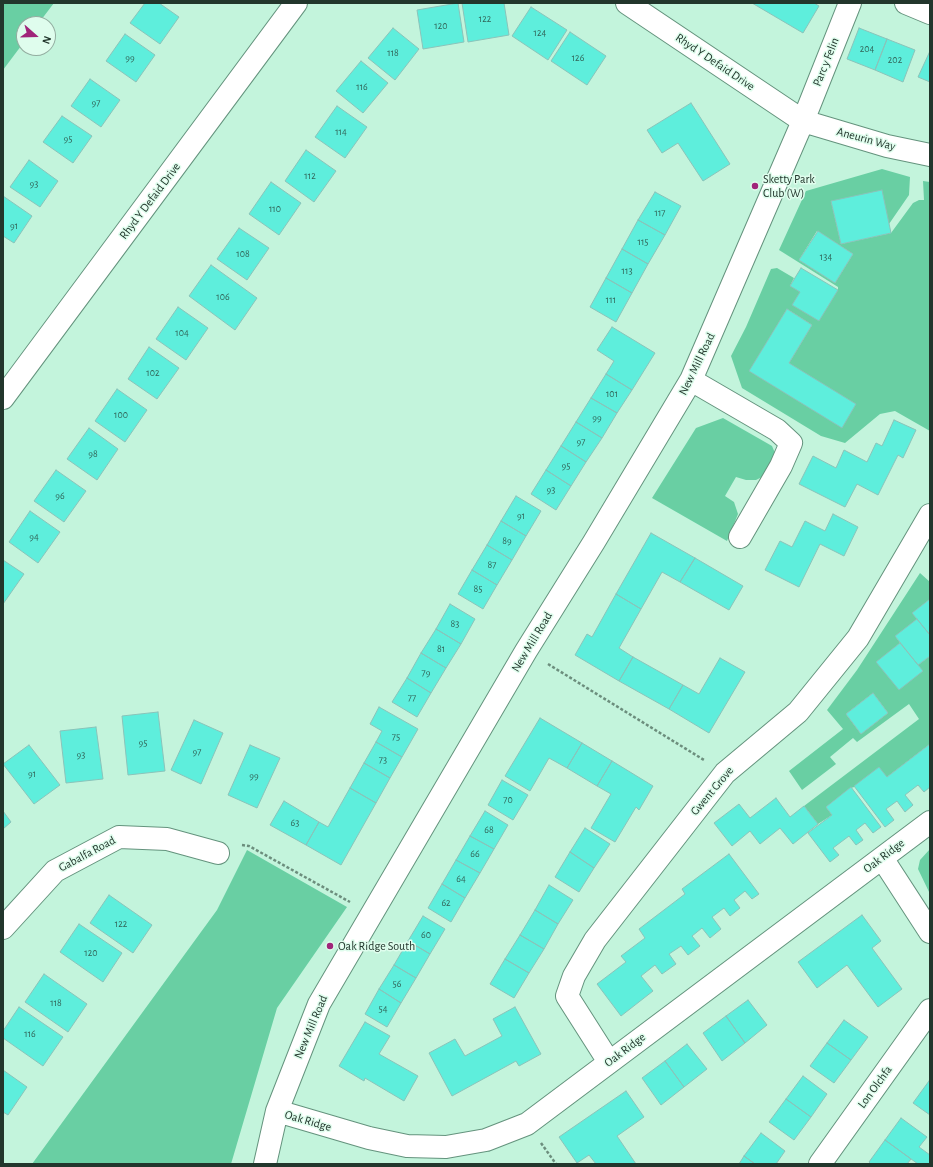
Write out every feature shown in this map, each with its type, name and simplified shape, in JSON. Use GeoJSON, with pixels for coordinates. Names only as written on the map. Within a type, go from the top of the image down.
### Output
{"type":"FeatureCollection","features":[{"type":"Feature","properties":{"kind":"street","name":"Rhyd Y Defaid Drive"},"geometry":{"type":"LineString","coordinates":[[3,398],[296,3]]}},
{"type":"Feature","properties":{"kind":"street","name":"Rhyd Y Defaid Drive"},"geometry":{"type":"LineString","coordinates":[[627,3],[803,121]]}},
{"type":"Feature","properties":{"kind":"street","name":"Parc y Felin"},"geometry":{"type":"LineString","coordinates":[[803,121],[850,3]]}},
{"type":"Feature","properties":{"kind":"street"},"geometry":{"type":"LineString","coordinates":[[906,3],[930,13]]}},
{"type":"Feature","properties":{"kind":"street","name":"Aneurin Way"},"geometry":{"type":"LineString","coordinates":[[803,121],[887,146],[930,155]]}},
{"type":"Feature","properties":{"kind":"street","name":"New Mill Road"},"geometry":{"type":"LineString","coordinates":[[265,1164],[277,1111],[319,1004],[526,651],[594,542],[691,380],[803,121]]}},
{"type":"Feature","properties":{"kind":"street"},"geometry":{"type":"LineString","coordinates":[[691,380],[777,430],[790,443],[781,466],[740,537]]}},
{"type":"Feature","properties":{"kind":"street","name":"Gwent Grove"},"geometry":{"type":"LineString","coordinates":[[608,1062],[567,996],[574,976],[594,940],[725,772],[798,712],[858,638],[930,515]]}},
{"type":"Feature","properties":{"kind":"street","name":"Oak Ridge"},"geometry":{"type":"LineString","coordinates":[[277,1111],[369,1138],[407,1146],[446,1147],[486,1140],[527,1124],[930,822]]}},
{"type":"Feature","properties":{"kind":"street","name":"Gabalfa Road"},"geometry":{"type":"LineString","coordinates":[[3,928],[55,871],[119,837],[168,839],[218,853]]}},
{"type":"Feature","properties":{"kind":"street"},"geometry":{"type":"LineString","coordinates":[[882,858],[930,932]]}},
{"type":"Feature","properties":{"kind":"street","name":"Lon Olchfa"},"geometry":{"type":"LineString","coordinates":[[820,1164],[930,1010]]}},
{"type":"Feature","properties":{"kind":"path"},"geometry":{"type":"LineString","coordinates":[[526,651],[725,772]]}},
{"type":"Feature","properties":{"kind":"path"},"geometry":{"type":"LineString","coordinates":[[248,846],[371,914]]}},
{"type":"Feature","properties":{"kind":"green space"},"geometry":{"type":"Polygon","coordinates":[[[3,3],[54,3],[44,16],[16,16],[16,53],[3,70],[3,3]]]}},
{"type":"Feature","properties":{"kind":"green space"},"geometry":{"type":"Polygon","coordinates":[[[882,169],[910,177],[909,195],[889,224],[831,201],[841,244],[891,233],[913,203],[919,200],[924,200],[923,181],[930,182],[930,431],[895,411],[880,414],[845,443],[821,436],[742,388],[731,356],[746,327],[771,269],[777,268],[794,278],[790,286],[838,290],[838,287],[779,250],[806,191],[882,169]],[[817,231],[799,260],[835,283],[853,254],[817,231]],[[787,309],[750,371],[842,427],[789,363],[812,325],[787,309]]]}},
{"type":"Feature","properties":{"kind":"green space"},"geometry":{"type":"Polygon","coordinates":[[[723,418],[772,446],[775,453],[773,461],[764,476],[756,480],[746,480],[736,477],[725,496],[734,502],[738,514],[727,541],[652,498],[696,428],[723,418]]]}},
{"type":"Feature","properties":{"kind":"green space"},"geometry":{"type":"Polygon","coordinates":[[[920,573],[930,582],[930,599],[913,613],[917,619],[896,637],[900,643],[877,662],[922,671],[918,665],[930,656],[930,744],[887,777],[851,788],[826,807],[832,815],[818,824],[804,806],[919,719],[909,704],[857,742],[853,738],[830,757],[836,764],[802,790],[789,771],[843,729],[827,710],[857,670],[920,573]],[[873,693],[846,714],[861,734],[888,713],[873,693]]]}},
{"type":"Feature","properties":{"kind":"green space"},"geometry":{"type":"Polygon","coordinates":[[[930,849],[930,894],[918,869],[920,860],[930,849]]]}},
{"type":"Feature","properties":{"kind":"green space"},"geometry":{"type":"Polygon","coordinates":[[[247,850],[347,907],[277,1008],[231,1164],[32,1164],[217,910],[247,850]]]}},
{"type":"Feature","properties":{"kind":"building"},"geometry":{"type":"Polygon","coordinates":[[[145,3],[159,3],[179,17],[160,44],[130,23],[145,3]]]}},
{"type":"Feature","properties":{"kind":"building"},"geometry":{"type":"Polygon","coordinates":[[[458,3],[464,42],[423,49],[417,10],[458,3]]]}},
{"type":"Feature","properties":{"kind":"building"},"geometry":{"type":"Polygon","coordinates":[[[462,3],[504,3],[509,35],[468,42],[462,3]]]}},
{"type":"Feature","properties":{"kind":"building"},"geometry":{"type":"Polygon","coordinates":[[[752,3],[814,3],[819,6],[803,33],[752,3]]]}},
{"type":"Feature","properties":{"kind":"building"},"geometry":{"type":"Polygon","coordinates":[[[531,7],[567,30],[548,60],[512,36],[531,7]]]}},
{"type":"Feature","properties":{"kind":"building"},"geometry":{"type":"Polygon","coordinates":[[[393,28],[419,49],[395,80],[368,58],[393,28]]]}},
{"type":"Feature","properties":{"kind":"building"},"geometry":{"type":"Polygon","coordinates":[[[859,28],[887,39],[875,70],[847,59],[859,28]]]}},
{"type":"Feature","properties":{"kind":"building"},"geometry":{"type":"Polygon","coordinates":[[[570,32],[606,56],[587,85],[551,61],[570,32]]]}},
{"type":"Feature","properties":{"kind":"building"},"geometry":{"type":"Polygon","coordinates":[[[125,34],[155,55],[136,82],[106,61],[125,34]]]}},
{"type":"Feature","properties":{"kind":"building"},"geometry":{"type":"Polygon","coordinates":[[[887,39],[915,50],[903,82],[875,70],[887,39]]]}},
{"type":"Feature","properties":{"kind":"building"},"geometry":{"type":"Polygon","coordinates":[[[930,51],[930,82],[918,77],[930,51]]]}},
{"type":"Feature","properties":{"kind":"building"},"geometry":{"type":"Polygon","coordinates":[[[361,61],[388,83],[363,113],[336,91],[361,61]]]}},
{"type":"Feature","properties":{"kind":"building"},"geometry":{"type":"Polygon","coordinates":[[[90,79],[120,100],[101,127],[71,106],[90,79]]]}},
{"type":"Feature","properties":{"kind":"building"},"geometry":{"type":"Polygon","coordinates":[[[691,103],[730,164],[703,181],[678,143],[662,153],[647,130],[691,103]]]}},
{"type":"Feature","properties":{"kind":"building"},"geometry":{"type":"Polygon","coordinates":[[[337,106],[367,127],[345,158],[315,137],[337,106]]]}},
{"type":"Feature","properties":{"kind":"building"},"geometry":{"type":"Polygon","coordinates":[[[62,116],[92,136],[73,163],[43,142],[62,116]]]}},
{"type":"Feature","properties":{"kind":"building"},"geometry":{"type":"Polygon","coordinates":[[[306,150],[336,171],[314,202],[285,181],[306,150]]]}},
{"type":"Feature","properties":{"kind":"building"},"geometry":{"type":"Polygon","coordinates":[[[29,160],[58,181],[40,207],[10,187],[29,160]]]}},
{"type":"Feature","properties":{"kind":"building"},"geometry":{"type":"Polygon","coordinates":[[[271,182],[301,203],[279,235],[249,214],[271,182]]]}},
{"type":"Feature","properties":{"kind":"building"},"geometry":{"type":"Polygon","coordinates":[[[882,190],[891,233],[841,244],[831,201],[882,190]]]}},
{"type":"Feature","properties":{"kind":"building"},"geometry":{"type":"Polygon","coordinates":[[[655,192],[681,206],[665,235],[638,220],[655,192]]]}},
{"type":"Feature","properties":{"kind":"building"},"geometry":{"type":"Polygon","coordinates":[[[3,196],[32,216],[14,243],[3,236],[3,196]]]}},
{"type":"Feature","properties":{"kind":"building"},"geometry":{"type":"Polygon","coordinates":[[[638,220],[665,235],[648,264],[622,249],[638,220]]]}},
{"type":"Feature","properties":{"kind":"building"},"geometry":{"type":"Polygon","coordinates":[[[239,228],[269,248],[247,280],[217,259],[239,228]]]}},
{"type":"Feature","properties":{"kind":"building"},"geometry":{"type":"Polygon","coordinates":[[[818,231],[853,254],[835,283],[799,260],[818,231]]]}},
{"type":"Feature","properties":{"kind":"building"},"geometry":{"type":"Polygon","coordinates":[[[622,249],[648,264],[632,293],[606,278],[622,249]]]}},
{"type":"Feature","properties":{"kind":"building"},"geometry":{"type":"Polygon","coordinates":[[[211,265],[257,298],[235,330],[189,296],[211,265]]]}},
{"type":"Feature","properties":{"kind":"building"},"geometry":{"type":"Polygon","coordinates":[[[801,268],[838,290],[819,321],[792,305],[800,292],[790,286],[801,268]]]}},
{"type":"Feature","properties":{"kind":"building"},"geometry":{"type":"Polygon","coordinates":[[[606,278],[632,293],[616,322],[590,307],[606,278]]]}},
{"type":"Feature","properties":{"kind":"building"},"geometry":{"type":"Polygon","coordinates":[[[178,307],[208,328],[186,360],[156,339],[178,307]]]}},
{"type":"Feature","properties":{"kind":"building"},"geometry":{"type":"Polygon","coordinates":[[[787,309],[812,325],[789,363],[856,404],[842,428],[749,371],[787,309]]]}},
{"type":"Feature","properties":{"kind":"building"},"geometry":{"type":"Polygon","coordinates":[[[612,327],[655,353],[632,390],[606,374],[614,361],[597,350],[612,327]]]}},
{"type":"Feature","properties":{"kind":"building"},"geometry":{"type":"Polygon","coordinates":[[[149,347],[179,368],[157,399],[128,379],[149,347]]]}},
{"type":"Feature","properties":{"kind":"building"},"geometry":{"type":"Polygon","coordinates":[[[606,374],[632,390],[617,413],[591,398],[606,374]]]}},
{"type":"Feature","properties":{"kind":"building"},"geometry":{"type":"Polygon","coordinates":[[[117,389],[147,410],[125,442],[95,421],[117,389]]]}},
{"type":"Feature","properties":{"kind":"building"},"geometry":{"type":"Polygon","coordinates":[[[591,398],[617,413],[602,438],[576,422],[591,398]]]}},
{"type":"Feature","properties":{"kind":"building"},"geometry":{"type":"Polygon","coordinates":[[[894,420],[916,430],[903,458],[898,455],[878,495],[857,484],[845,507],[799,484],[813,456],[836,468],[844,450],[867,462],[876,443],[882,446],[894,420]]]}},
{"type":"Feature","properties":{"kind":"building"},"geometry":{"type":"Polygon","coordinates":[[[576,422],[602,438],[586,462],[561,446],[576,422]]]}},
{"type":"Feature","properties":{"kind":"building"},"geometry":{"type":"Polygon","coordinates":[[[89,428],[118,449],[97,480],[67,459],[89,428]]]}},
{"type":"Feature","properties":{"kind":"building"},"geometry":{"type":"Polygon","coordinates":[[[561,446],[586,462],[571,486],[546,470],[561,446]]]}},
{"type":"Feature","properties":{"kind":"building"},"geometry":{"type":"Polygon","coordinates":[[[56,470],[86,491],[64,522],[34,501],[56,470]]]}},
{"type":"Feature","properties":{"kind":"building"},"geometry":{"type":"Polygon","coordinates":[[[546,470],[571,486],[556,510],[531,494],[546,470]]]}},
{"type":"Feature","properties":{"kind":"building"},"geometry":{"type":"Polygon","coordinates":[[[516,496],[541,511],[526,536],[501,521],[516,496]]]}},
{"type":"Feature","properties":{"kind":"building"},"geometry":{"type":"Polygon","coordinates":[[[30,511],[60,532],[38,563],[9,542],[30,511]]]}},
{"type":"Feature","properties":{"kind":"building"},"geometry":{"type":"Polygon","coordinates":[[[833,514],[858,527],[844,556],[820,544],[799,587],[765,570],[780,541],[792,547],[805,521],[825,531],[833,514]]]}},
{"type":"Feature","properties":{"kind":"building"},"geometry":{"type":"Polygon","coordinates":[[[501,521],[526,536],[512,560],[487,545],[501,521]]]}},
{"type":"Feature","properties":{"kind":"building"},"geometry":{"type":"Polygon","coordinates":[[[651,533],[695,558],[680,582],[662,572],[641,609],[616,594],[651,533]]]}},
{"type":"Feature","properties":{"kind":"building"},"geometry":{"type":"Polygon","coordinates":[[[487,545],[512,560],[497,585],[472,570],[487,545]]]}},
{"type":"Feature","properties":{"kind":"building"},"geometry":{"type":"Polygon","coordinates":[[[695,558],[743,586],[729,610],[680,582],[695,558]]]}},
{"type":"Feature","properties":{"kind":"building"},"geometry":{"type":"Polygon","coordinates":[[[3,560],[24,574],[3,604],[3,560]]]}},
{"type":"Feature","properties":{"kind":"building"},"geometry":{"type":"Polygon","coordinates":[[[472,570],[497,585],[483,609],[458,594],[472,570]]]}},
{"type":"Feature","properties":{"kind":"building"},"geometry":{"type":"Polygon","coordinates":[[[616,594],[641,609],[619,648],[633,657],[619,681],[575,655],[587,634],[592,637],[616,594]]]}},
{"type":"Feature","properties":{"kind":"building"},"geometry":{"type":"Polygon","coordinates":[[[930,599],[930,635],[912,613],[930,599]]]}},
{"type":"Feature","properties":{"kind":"building"},"geometry":{"type":"Polygon","coordinates":[[[450,604],[475,619],[461,644],[436,629],[450,604]]]}},
{"type":"Feature","properties":{"kind":"building"},"geometry":{"type":"Polygon","coordinates":[[[917,619],[930,635],[930,656],[918,665],[895,636],[917,619]]]}},
{"type":"Feature","properties":{"kind":"building"},"geometry":{"type":"Polygon","coordinates":[[[436,629],[461,644],[446,668],[421,653],[436,629]]]}},
{"type":"Feature","properties":{"kind":"building"},"geometry":{"type":"Polygon","coordinates":[[[900,643],[923,671],[899,690],[876,662],[900,643]]]}},
{"type":"Feature","properties":{"kind":"building"},"geometry":{"type":"Polygon","coordinates":[[[421,653],[446,668],[431,693],[407,678],[421,653]]]}},
{"type":"Feature","properties":{"kind":"building"},"geometry":{"type":"Polygon","coordinates":[[[633,657],[683,685],[669,709],[619,681],[633,657]]]}},
{"type":"Feature","properties":{"kind":"building"},"geometry":{"type":"Polygon","coordinates":[[[720,658],[745,672],[709,733],[669,709],[683,685],[699,694],[720,658]]]}},
{"type":"Feature","properties":{"kind":"building"},"geometry":{"type":"Polygon","coordinates":[[[407,678],[431,693],[417,717],[392,702],[407,678]]]}},
{"type":"Feature","properties":{"kind":"building"},"geometry":{"type":"Polygon","coordinates":[[[873,693],[888,713],[861,734],[846,714],[873,693]]]}},
{"type":"Feature","properties":{"kind":"building"},"geometry":{"type":"Polygon","coordinates":[[[379,707],[418,729],[402,757],[376,742],[382,731],[370,724],[379,707]]]}},
{"type":"Feature","properties":{"kind":"building"},"geometry":{"type":"Polygon","coordinates":[[[158,712],[165,771],[128,775],[122,716],[158,712]]]}},
{"type":"Feature","properties":{"kind":"building"},"geometry":{"type":"Polygon","coordinates":[[[540,718],[582,743],[567,768],[549,758],[530,791],[505,776],[540,718]]]}},
{"type":"Feature","properties":{"kind":"building"},"geometry":{"type":"Polygon","coordinates":[[[194,720],[223,733],[201,784],[171,770],[194,720]]]}},
{"type":"Feature","properties":{"kind":"building"},"geometry":{"type":"Polygon","coordinates":[[[96,727],[103,779],[66,783],[60,731],[96,727]]]}},
{"type":"Feature","properties":{"kind":"building"},"geometry":{"type":"Polygon","coordinates":[[[376,742],[402,757],[390,778],[364,763],[376,742]]]}},
{"type":"Feature","properties":{"kind":"building"},"geometry":{"type":"Polygon","coordinates":[[[582,743],[612,761],[597,786],[567,768],[582,743]]]}},
{"type":"Feature","properties":{"kind":"building"},"geometry":{"type":"Polygon","coordinates":[[[930,744],[930,787],[924,792],[918,785],[905,795],[913,805],[905,812],[897,801],[886,809],[894,820],[885,827],[854,786],[879,767],[887,777],[930,744]]]}},
{"type":"Feature","properties":{"kind":"building"},"geometry":{"type":"Polygon","coordinates":[[[29,745],[60,785],[34,804],[3,764],[29,745]]]}},
{"type":"Feature","properties":{"kind":"building"},"geometry":{"type":"Polygon","coordinates":[[[250,745],[280,758],[257,808],[228,795],[250,745]]]}},
{"type":"Feature","properties":{"kind":"building"},"geometry":{"type":"Polygon","coordinates":[[[612,761],[653,786],[639,810],[636,807],[615,842],[591,828],[611,794],[597,786],[612,761]]]}},
{"type":"Feature","properties":{"kind":"building"},"geometry":{"type":"Polygon","coordinates":[[[364,763],[390,778],[376,803],[350,788],[364,763]]]}},
{"type":"Feature","properties":{"kind":"building"},"geometry":{"type":"Polygon","coordinates":[[[502,780],[528,795],[513,820],[488,805],[502,780]]]}},
{"type":"Feature","properties":{"kind":"building"},"geometry":{"type":"Polygon","coordinates":[[[851,787],[881,827],[873,833],[865,823],[856,830],[863,840],[856,845],[849,836],[833,848],[839,855],[830,862],[808,833],[832,815],[826,807],[851,787]]]}},
{"type":"Feature","properties":{"kind":"building"},"geometry":{"type":"Polygon","coordinates":[[[350,788],[376,803],[341,865],[306,845],[319,822],[328,827],[350,788]]]}},
{"type":"Feature","properties":{"kind":"building"},"geometry":{"type":"Polygon","coordinates":[[[776,798],[790,817],[804,806],[818,824],[793,844],[780,828],[760,844],[750,831],[732,846],[714,823],[739,804],[750,818],[776,798]]]}},
{"type":"Feature","properties":{"kind":"building"},"geometry":{"type":"Polygon","coordinates":[[[284,801],[319,822],[306,845],[270,825],[284,801]]]}},
{"type":"Feature","properties":{"kind":"building"},"geometry":{"type":"Polygon","coordinates":[[[3,811],[11,822],[3,829],[3,811]]]}},
{"type":"Feature","properties":{"kind":"building"},"geometry":{"type":"Polygon","coordinates":[[[485,811],[508,825],[494,849],[470,836],[485,811]]]}},
{"type":"Feature","properties":{"kind":"building"},"geometry":{"type":"Polygon","coordinates":[[[585,828],[610,844],[594,868],[570,852],[585,828]]]}},
{"type":"Feature","properties":{"kind":"building"},"geometry":{"type":"Polygon","coordinates":[[[470,836],[494,849],[480,873],[456,860],[470,836]]]}},
{"type":"Feature","properties":{"kind":"building"},"geometry":{"type":"Polygon","coordinates":[[[570,852],[594,868],[579,892],[555,877],[570,852]]]}},
{"type":"Feature","properties":{"kind":"building"},"geometry":{"type":"Polygon","coordinates":[[[729,854],[759,894],[752,899],[745,891],[734,900],[740,908],[730,916],[724,908],[712,917],[721,929],[710,938],[702,928],[692,936],[700,946],[688,955],[681,946],[669,954],[676,964],[662,974],[655,965],[641,976],[653,991],[621,1016],[597,984],[626,962],[621,956],[645,938],[639,929],[685,894],[682,889],[729,854]]]}},
{"type":"Feature","properties":{"kind":"building"},"geometry":{"type":"Polygon","coordinates":[[[456,860],[480,873],[465,898],[442,884],[456,860]]]}},
{"type":"Feature","properties":{"kind":"building"},"geometry":{"type":"Polygon","coordinates":[[[442,884],[465,898],[451,922],[428,908],[442,884]]]}},
{"type":"Feature","properties":{"kind":"building"},"geometry":{"type":"Polygon","coordinates":[[[549,885],[573,900],[558,924],[535,910],[549,885]]]}},
{"type":"Feature","properties":{"kind":"building"},"geometry":{"type":"Polygon","coordinates":[[[109,895],[152,925],[133,953],[90,923],[109,895]]]}},
{"type":"Feature","properties":{"kind":"building"},"geometry":{"type":"Polygon","coordinates":[[[535,910],[558,924],[544,949],[520,935],[535,910]]]}},
{"type":"Feature","properties":{"kind":"building"},"geometry":{"type":"Polygon","coordinates":[[[862,915],[881,941],[872,948],[902,989],[878,1007],[847,965],[817,988],[798,962],[862,915]]]}},
{"type":"Feature","properties":{"kind":"building"},"geometry":{"type":"Polygon","coordinates":[[[423,916],[445,929],[430,954],[408,941],[423,916]]]}},
{"type":"Feature","properties":{"kind":"building"},"geometry":{"type":"Polygon","coordinates":[[[79,924],[122,953],[103,982],[60,952],[79,924]]]}},
{"type":"Feature","properties":{"kind":"building"},"geometry":{"type":"Polygon","coordinates":[[[520,935],[544,949],[529,973],[505,959],[520,935]]]}},
{"type":"Feature","properties":{"kind":"building"},"geometry":{"type":"Polygon","coordinates":[[[408,941],[430,954],[416,978],[394,965],[408,941]]]}},
{"type":"Feature","properties":{"kind":"building"},"geometry":{"type":"Polygon","coordinates":[[[505,959],[529,973],[514,998],[490,984],[505,959]]]}},
{"type":"Feature","properties":{"kind":"building"},"geometry":{"type":"Polygon","coordinates":[[[394,965],[416,978],[401,1003],[379,989],[394,965]]]}},
{"type":"Feature","properties":{"kind":"building"},"geometry":{"type":"Polygon","coordinates":[[[44,974],[87,1004],[68,1032],[25,1002],[44,974]]]}},
{"type":"Feature","properties":{"kind":"building"},"geometry":{"type":"Polygon","coordinates":[[[379,989],[401,1003],[387,1027],[365,1014],[379,989]]]}},
{"type":"Feature","properties":{"kind":"building"},"geometry":{"type":"Polygon","coordinates":[[[748,1000],[767,1025],[745,1043],[726,1016],[748,1000]]]}},
{"type":"Feature","properties":{"kind":"building"},"geometry":{"type":"Polygon","coordinates":[[[19,1007],[63,1037],[43,1066],[3,1038],[3,1031],[19,1007]]]}},
{"type":"Feature","properties":{"kind":"building"},"geometry":{"type":"Polygon","coordinates":[[[515,1007],[541,1054],[519,1066],[516,1061],[452,1096],[429,1053],[455,1039],[465,1056],[502,1036],[493,1019],[515,1007]]]}},
{"type":"Feature","properties":{"kind":"building"},"geometry":{"type":"Polygon","coordinates":[[[726,1016],[745,1043],[722,1061],[703,1033],[726,1016]]]}},
{"type":"Feature","properties":{"kind":"building"},"geometry":{"type":"Polygon","coordinates":[[[844,1020],[868,1037],[851,1060],[827,1043],[844,1020]]]}},
{"type":"Feature","properties":{"kind":"building"},"geometry":{"type":"Polygon","coordinates":[[[365,1022],[390,1036],[379,1054],[418,1076],[404,1101],[365,1078],[364,1081],[339,1066],[365,1022]]]}},
{"type":"Feature","properties":{"kind":"building"},"geometry":{"type":"Polygon","coordinates":[[[827,1043],[851,1060],[834,1083],[810,1066],[827,1043]]]}},
{"type":"Feature","properties":{"kind":"building"},"geometry":{"type":"Polygon","coordinates":[[[687,1044],[707,1069],[684,1087],[665,1061],[687,1044]]]}},
{"type":"Feature","properties":{"kind":"building"},"geometry":{"type":"Polygon","coordinates":[[[665,1061],[684,1087],[661,1105],[642,1078],[665,1061]]]}},
{"type":"Feature","properties":{"kind":"building"},"geometry":{"type":"Polygon","coordinates":[[[3,1070],[27,1087],[8,1115],[3,1112],[3,1070]]]}},
{"type":"Feature","properties":{"kind":"building"},"geometry":{"type":"Polygon","coordinates":[[[803,1076],[827,1094],[811,1117],[786,1099],[803,1076]]]}},
{"type":"Feature","properties":{"kind":"building"},"geometry":{"type":"Polygon","coordinates":[[[929,1081],[930,1082],[930,1115],[913,1103],[929,1081]]]}},
{"type":"Feature","properties":{"kind":"building"},"geometry":{"type":"Polygon","coordinates":[[[626,1091],[644,1117],[617,1136],[636,1164],[596,1164],[589,1155],[577,1163],[559,1137],[626,1091]]]}},
{"type":"Feature","properties":{"kind":"building"},"geometry":{"type":"Polygon","coordinates":[[[786,1099],[811,1117],[794,1140],[769,1122],[786,1099]]]}},
{"type":"Feature","properties":{"kind":"building"},"geometry":{"type":"Polygon","coordinates":[[[901,1118],[927,1137],[919,1147],[930,1155],[930,1164],[918,1164],[885,1140],[901,1118]]]}},
{"type":"Feature","properties":{"kind":"building"},"geometry":{"type":"Polygon","coordinates":[[[761,1133],[785,1151],[776,1164],[755,1164],[744,1156],[761,1133]]]}},
{"type":"Feature","properties":{"kind":"building"},"geometry":{"type":"Polygon","coordinates":[[[885,1140],[911,1159],[907,1164],[871,1164],[869,1162],[885,1140]]]}},
{"type":"Feature","properties":{"kind":"building"},"geometry":{"type":"Polygon","coordinates":[[[744,1156],[755,1164],[739,1164],[744,1156]]]}},
{"type":"Feature","properties":{"kind":"place","name":"Sketty Park Club (W)"},"geometry":{"type":"Point","coordinates":[755,186]}},
{"type":"Feature","properties":{"kind":"place","name":"Oak Ridge South"},"geometry":{"type":"Point","coordinates":[330,946]}}]}
